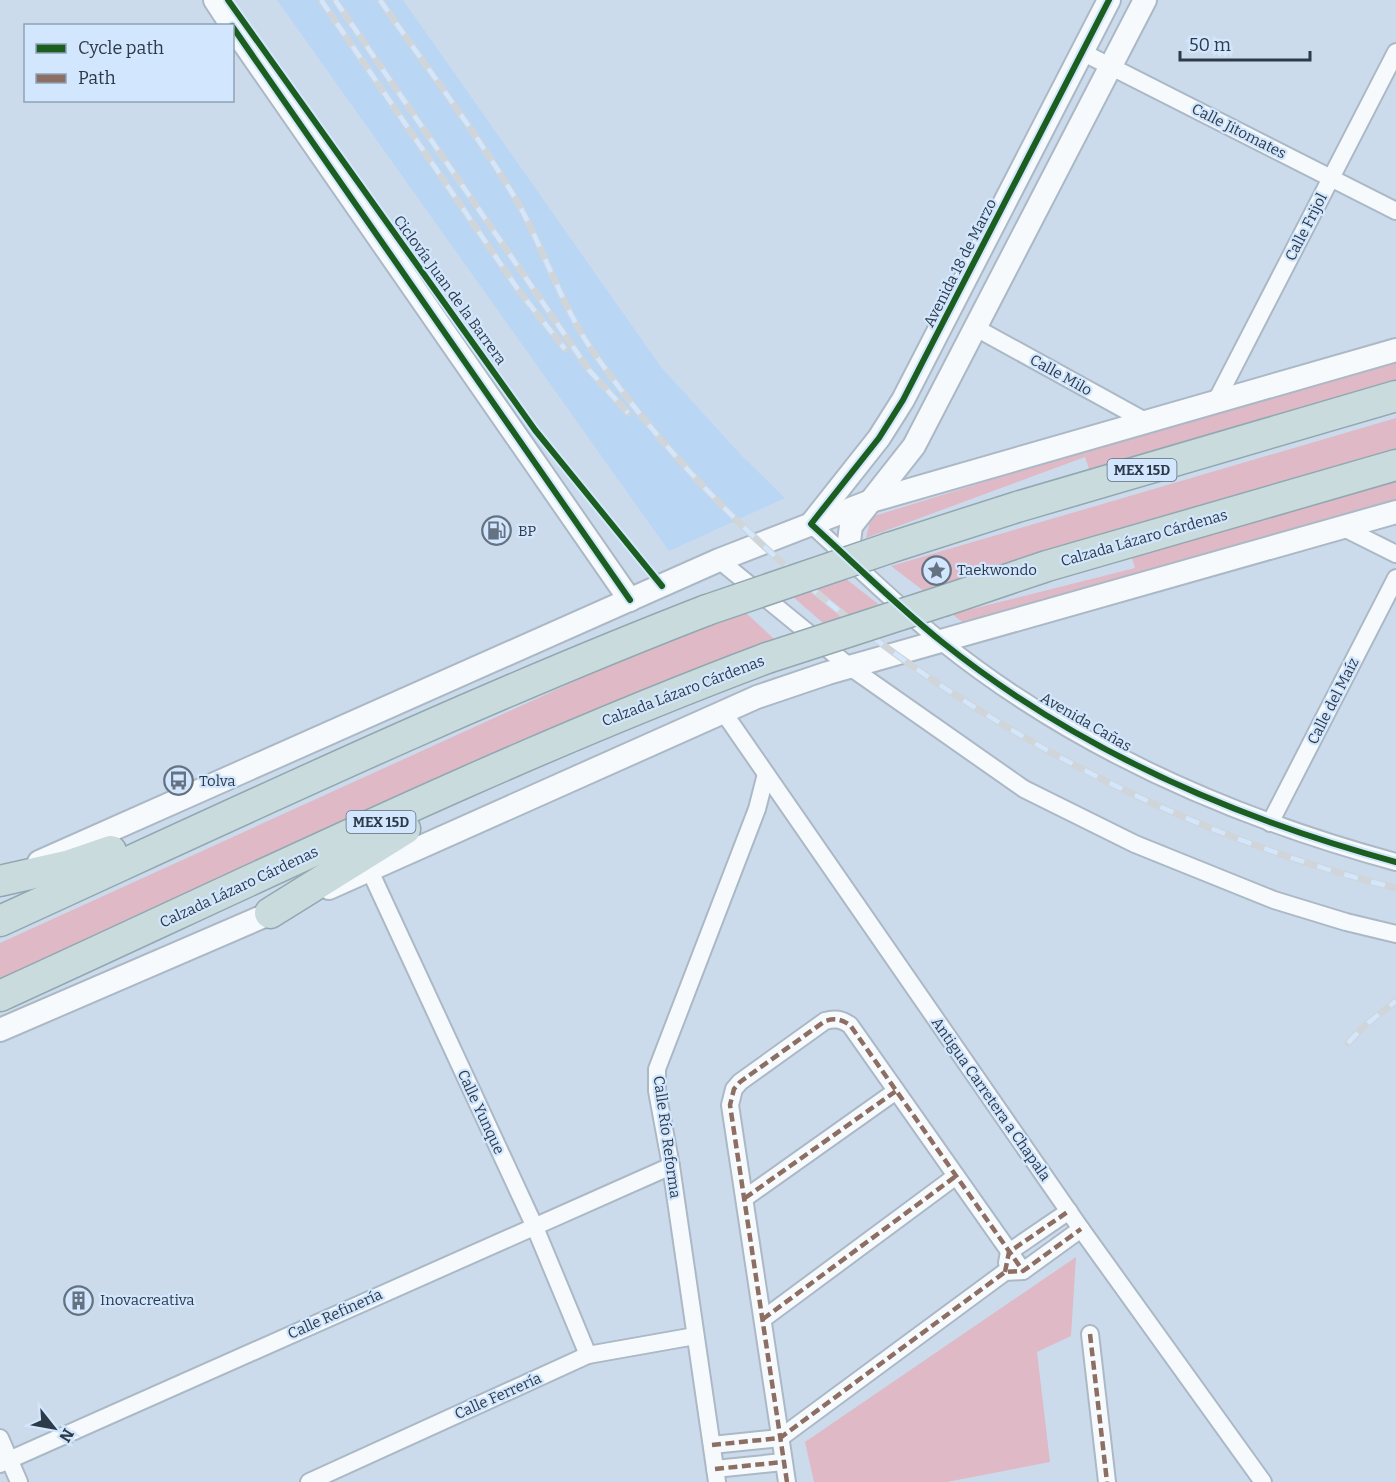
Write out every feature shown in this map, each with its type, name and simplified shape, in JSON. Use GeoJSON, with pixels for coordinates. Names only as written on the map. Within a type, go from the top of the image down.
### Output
{"type":"FeatureCollection","features":[{"type":"Feature","properties":{"kind":"highway","name":"MEX 15D"},"geometry":{"type":"LineString","coordinates":[[0,921],[330,771],[618,644],[707,610],[1017,507],[1396,396]]}},
{"type":"Feature","properties":{"kind":"highway","name":"Calzada Lázaro Cárdenas"},"geometry":{"type":"LineString","coordinates":[[0,996],[647,703],[767,658],[1047,567],[1396,465]]}},
{"type":"Feature","properties":{"kind":"highway"},"geometry":{"type":"LineString","coordinates":[[270,913],[506,765]]}},
{"type":"Feature","properties":{"kind":"highway"},"geometry":{"type":"LineString","coordinates":[[0,880],[70,865],[330,771]]}},
{"type":"Feature","properties":{"kind":"main road"},"geometry":{"type":"LineString","coordinates":[[214,0],[231,24]]}},
{"type":"Feature","properties":{"kind":"main road","name":"Avenida 18 de Marzo"},"geometry":{"type":"LineString","coordinates":[[810,524],[879,438],[903,400],[1109,0]]}},
{"type":"Feature","properties":{"kind":"main road"},"geometry":{"type":"LineString","coordinates":[[847,557],[851,526],[914,446],[1145,0]]}},
{"type":"Feature","properties":{"kind":"main road"},"geometry":{"type":"LineString","coordinates":[[234,29],[630,600]]}},
{"type":"Feature","properties":{"kind":"main road"},"geometry":{"type":"LineString","coordinates":[[0,880],[719,560],[810,524],[871,501],[1396,350]]}},
{"type":"Feature","properties":{"kind":"main road"},"geometry":{"type":"LineString","coordinates":[[0,1030],[369,871],[757,697],[850,667],[1396,512]]}},
{"type":"Feature","properties":{"kind":"street","name":"Calle Jitomates"},"geometry":{"type":"LineString","coordinates":[[1082,52],[1396,211]]}},
{"type":"Feature","properties":{"kind":"street","name":"Calle Frijol"},"geometry":{"type":"LineString","coordinates":[[1216,401],[1396,52]]}},
{"type":"Feature","properties":{"kind":"street","name":"Calle Milo"},"geometry":{"type":"LineString","coordinates":[[976,328],[1147,422]]}},
{"type":"Feature","properties":{"kind":"street","name":"Avenida Cañas"},"geometry":{"type":"LineString","coordinates":[[810,524],[941,641],[983,673],[1069,730],[1172,782],[1270,823],[1396,862]]}},
{"type":"Feature","properties":{"kind":"street"},"geometry":{"type":"LineString","coordinates":[[1342,526],[1396,554]]}},
{"type":"Feature","properties":{"kind":"street"},"geometry":{"type":"LineString","coordinates":[[719,560],[850,667],[1024,789],[1135,844],[1274,900],[1346,922],[1396,934]]}},
{"type":"Feature","properties":{"kind":"street","name":"Calle del Maíz"},"geometry":{"type":"LineString","coordinates":[[1270,823],[1396,578]]}},
{"type":"Feature","properties":{"kind":"street","name":"Antigua Carretera a Chapala"},"geometry":{"type":"LineString","coordinates":[[724,713],[1081,1229],[1263,1482]]}},
{"type":"Feature","properties":{"kind":"street","name":"Calle Río Reforma"},"geometry":{"type":"LineString","coordinates":[[716,1475],[671,1166],[657,1091],[657,1069],[758,809],[766,774]]}},
{"type":"Feature","properties":{"kind":"street","name":"Calle Yunque"},"geometry":{"type":"LineString","coordinates":[[369,871],[534,1225],[588,1355]]}},
{"type":"Feature","properties":{"kind":"street"},"geometry":{"type":"LineString","coordinates":[[787,1482],[730,1105],[734,1089],[740,1082],[816,1027],[833,1018],[850,1025],[1023,1271]]}},
{"type":"Feature","properties":{"kind":"street"},"geometry":{"type":"LineString","coordinates":[[745,1198],[896,1091]]}},
{"type":"Feature","properties":{"kind":"street","name":"Calle Refinería"},"geometry":{"type":"LineString","coordinates":[[5,1462],[671,1166]]}},
{"type":"Feature","properties":{"kind":"street"},"geometry":{"type":"LineString","coordinates":[[763,1319],[956,1176]]}},
{"type":"Feature","properties":{"kind":"street"},"geometry":{"type":"LineString","coordinates":[[1005,1272],[1009,1252],[1069,1211]]}},
{"type":"Feature","properties":{"kind":"street"},"geometry":{"type":"LineString","coordinates":[[712,1445],[780,1438],[1005,1272],[1023,1271],[1081,1229]]}},
{"type":"Feature","properties":{"kind":"street"},"geometry":{"type":"LineString","coordinates":[[1090,1334],[1107,1482]]}},
{"type":"Feature","properties":{"kind":"street","name":"Calle Ferrería"},"geometry":{"type":"LineString","coordinates":[[309,1482],[588,1355],[695,1336]]}},
{"type":"Feature","properties":{"kind":"street"},"geometry":{"type":"LineString","coordinates":[[0,1438],[5,1462],[20,1482]]}},
{"type":"Feature","properties":{"kind":"street"},"geometry":{"type":"LineString","coordinates":[[716,1475],[783,1462]]}},
{"type":"Feature","properties":{"kind":"shaded area"},"geometry":{"type":"Polygon","coordinates":[[[277,0],[403,0],[661,367],[741,455],[785,498],[669,551],[277,0]]]}},
{"type":"Feature","properties":{"kind":"shaded area"},"geometry":{"type":"Polygon","coordinates":[[[1396,361],[1396,385],[1091,475],[1085,457],[866,538],[871,517],[1084,451],[1396,361]]]}},
{"type":"Feature","properties":{"kind":"shaded area"},"geometry":{"type":"Polygon","coordinates":[[[1396,418],[1396,456],[925,592],[891,566],[1396,418]]]}},
{"type":"Feature","properties":{"kind":"shaded area"},"geometry":{"type":"Polygon","coordinates":[[[1396,479],[1396,502],[966,625],[952,614],[1135,568],[1132,558],[1396,479]]]}},
{"type":"Feature","properties":{"kind":"shaded area"},"geometry":{"type":"Polygon","coordinates":[[[823,561],[909,628],[852,648],[770,577],[823,561]]]}},
{"type":"Feature","properties":{"kind":"shaded area"},"geometry":{"type":"Polygon","coordinates":[[[746,613],[781,645],[656,686],[0,979],[0,943],[639,652],[746,613]]]}},
{"type":"Feature","properties":{"kind":"shaded area"},"geometry":{"type":"Polygon","coordinates":[[[1076,1257],[1071,1336],[1037,1352],[1050,1462],[947,1482],[814,1482],[805,1442],[1076,1257]]]}},
{"type":"Feature","properties":{"kind":"railway"},"geometry":{"type":"LineString","coordinates":[[321,0],[519,291],[565,349]]}},
{"type":"Feature","properties":{"kind":"railway"},"geometry":{"type":"LineString","coordinates":[[335,0],[589,370],[628,413]]}},
{"type":"Feature","properties":{"kind":"railway"},"geometry":{"type":"LineString","coordinates":[[380,0],[468,126],[518,203],[572,317],[594,353],[668,448],[753,536],[847,617],[948,690],[1055,755],[1166,809],[1281,854],[1396,888]]}},
{"type":"Feature","properties":{"kind":"railway"},"geometry":{"type":"LineString","coordinates":[[1348,1043],[1363,1027],[1396,1001]]}},
{"type":"Feature","properties":{"kind":"marked path"},"geometry":{"type":"LineString","coordinates":[[787,1482],[730,1105],[734,1089],[740,1082],[825,1021],[838,1020],[850,1025],[1023,1271]]}},
{"type":"Feature","properties":{"kind":"marked path"},"geometry":{"type":"LineString","coordinates":[[745,1198],[896,1091]]}},
{"type":"Feature","properties":{"kind":"marked path"},"geometry":{"type":"LineString","coordinates":[[763,1319],[956,1176]]}},
{"type":"Feature","properties":{"kind":"marked path"},"geometry":{"type":"LineString","coordinates":[[1005,1272],[1009,1252],[1069,1211]]}},
{"type":"Feature","properties":{"kind":"marked path"},"geometry":{"type":"LineString","coordinates":[[712,1445],[780,1438],[1005,1272],[1023,1271],[1081,1229]]}},
{"type":"Feature","properties":{"kind":"marked path"},"geometry":{"type":"LineString","coordinates":[[1090,1334],[1107,1482]]}},
{"type":"Feature","properties":{"kind":"marked path"},"geometry":{"type":"LineString","coordinates":[[715,1469],[783,1462]]}},
{"type":"Feature","properties":{"kind":"cycle path","name":"Ciclovía Juan de la Barrera"},"geometry":{"type":"LineString","coordinates":[[228,0],[535,430],[662,586]]}},
{"type":"Feature","properties":{"kind":"cycle path"},"geometry":{"type":"LineString","coordinates":[[1109,0],[903,400],[879,438],[811,524],[942,642],[993,680],[1046,715],[1101,747],[1216,801],[1275,824],[1396,862]]}},
{"type":"Feature","properties":{"kind":"cycle path"},"geometry":{"type":"LineString","coordinates":[[234,29],[630,600]]}},
{"type":"Feature","properties":{"kind":"place","name":"BP"},"geometry":{"type":"Point","coordinates":[497,531]}},
{"type":"Feature","properties":{"kind":"place","name":"Taekwondo"},"geometry":{"type":"Point","coordinates":[936,570]}},
{"type":"Feature","properties":{"kind":"place","name":"Tolva"},"geometry":{"type":"Point","coordinates":[178,781]}},
{"type":"Feature","properties":{"kind":"place","name":"Inovacreativa"},"geometry":{"type":"Point","coordinates":[79,1300]}}]}
